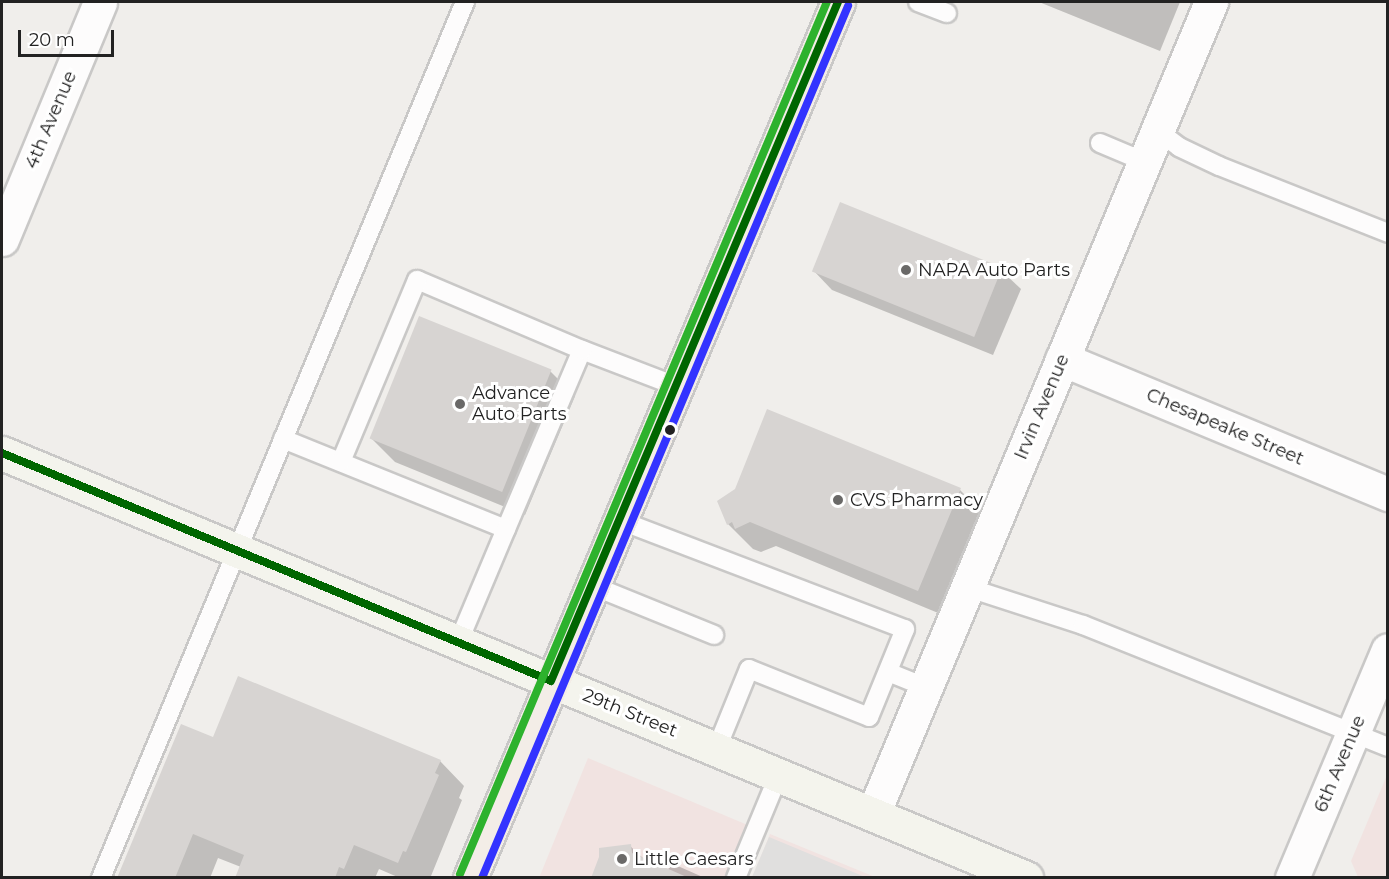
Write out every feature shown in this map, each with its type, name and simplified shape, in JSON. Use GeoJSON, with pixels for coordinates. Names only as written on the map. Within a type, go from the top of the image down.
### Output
{"type":"FeatureCollection","features":[{"type":"Feature","properties":{"kind":"main road"},"geometry":{"type":"LineString","coordinates":[[470,878],[591,585],[838,2]]}},
{"type":"Feature","properties":{"kind":"main road","name":"29th Street"},"geometry":{"type":"LineString","coordinates":[[2,453],[1026,878]]}},
{"type":"Feature","properties":{"kind":"street","name":"4th Avenue"},"geometry":{"type":"LineString","coordinates":[[2,239],[100,2]]}},
{"type":"Feature","properties":{"kind":"street","name":"Irvin Avenue"},"geometry":{"type":"LineString","coordinates":[[873,813],[1210,2]]}},
{"type":"Feature","properties":{"kind":"street","name":"Chesapeake Street"},"geometry":{"type":"LineString","coordinates":[[1062,359],[1388,494]]}},
{"type":"Feature","properties":{"kind":"street","name":"6th Avenue"},"geometry":{"type":"LineString","coordinates":[[1292,878],[1388,650]]}},
{"type":"Feature","properties":{"kind":"lane"},"geometry":{"type":"LineString","coordinates":[[101,878],[465,2]]}},
{"type":"Feature","properties":{"kind":"lane"},"geometry":{"type":"LineString","coordinates":[[918,2],[947,13]]}},
{"type":"Feature","properties":{"kind":"lane"},"geometry":{"type":"LineString","coordinates":[[1158,131],[1179,147],[1219,166],[1388,233]]}},
{"type":"Feature","properties":{"kind":"lane"},"geometry":{"type":"LineString","coordinates":[[1100,143],[1145,162]]}},
{"type":"Feature","properties":{"kind":"lane"},"geometry":{"type":"LineString","coordinates":[[341,462],[417,280],[582,350],[676,386]]}},
{"type":"Feature","properties":{"kind":"lane"},"geometry":{"type":"LineString","coordinates":[[458,643],[582,350]]}},
{"type":"Feature","properties":{"kind":"lane"},"geometry":{"type":"LineString","coordinates":[[283,439],[506,529]]}},
{"type":"Feature","properties":{"kind":"lane"},"geometry":{"type":"LineString","coordinates":[[619,520],[905,629],[870,717],[749,669],[717,748]]}},
{"type":"Feature","properties":{"kind":"lane"},"geometry":{"type":"LineString","coordinates":[[591,585],[714,635]]}},
{"type":"Feature","properties":{"kind":"lane"},"geometry":{"type":"LineString","coordinates":[[966,587],[1093,629],[1388,747]]}},
{"type":"Feature","properties":{"kind":"lane"},"geometry":{"type":"LineString","coordinates":[[888,672],[925,687]]}},
{"type":"Feature","properties":{"kind":"lane"},"geometry":{"type":"LineString","coordinates":[[736,878],[779,774]]}},
{"type":"Feature","properties":{"kind":"shaded area"},"geometry":{"type":"Polygon","coordinates":[[[588,758],[750,826],[729,877],[539,878],[588,758]]]}},
{"type":"Feature","properties":{"kind":"shaded area"},"geometry":{"type":"Polygon","coordinates":[[[1387,775],[1387,877],[1358,877],[1351,861],[1387,775]]]}},
{"type":"Feature","properties":{"kind":"shaded area"},"geometry":{"type":"Polygon","coordinates":[[[770,834],[875,877],[752,878],[770,834]]]}},
{"type":"Feature","properties":{"kind":"shaded area"},"geometry":{"type":"Polygon","coordinates":[[[769,837],[865,877],[752,877],[769,837]]]}},
{"type":"Feature","properties":{"kind":"building","name":"NAPA Auto Parts"},"geometry":{"type":"Polygon","coordinates":[[[840,202],[1002,268],[974,337],[812,272],[840,202]]]}},
{"type":"Feature","properties":{"kind":"building","name":"Advance Auto Parts"},"geometry":{"type":"Polygon","coordinates":[[[419,316],[552,370],[502,492],[370,438],[419,316]]]}},
{"type":"Feature","properties":{"kind":"building","name":"CVS Pharmacy"},"geometry":{"type":"Polygon","coordinates":[[[767,409],[961,488],[918,591],[750,522],[735,529],[732,522],[727,525],[717,501],[735,489],[767,409]]]}},
{"type":"Feature","properties":{"kind":"building"},"geometry":{"type":"Polygon","coordinates":[[[238,676],[441,760],[435,773],[439,775],[406,852],[403,851],[398,863],[354,845],[344,869],[339,867],[335,878],[235,878],[244,855],[193,834],[175,878],[117,878],[181,724],[213,737],[238,676]]]}},
{"type":"Feature","properties":{"kind":"building","name":"Little Caesars"},"geometry":{"type":"Polygon","coordinates":[[[631,844],[632,853],[689,878],[591,878],[599,857],[599,848],[631,844]]]}},
{"type":"Feature","properties":{"kind":"transit line"},"geometry":{"type":"LineString","coordinates":[[460,874],[827,2]]}},
{"type":"Feature","properties":{"kind":"transit line"},"geometry":{"type":"LineString","coordinates":[[551,681],[838,2]]}},
{"type":"Feature","properties":{"kind":"transit line"},"geometry":{"type":"LineString","coordinates":[[482,878],[848,6]]}},
{"type":"Feature","properties":{"kind":"transit line"},"geometry":{"type":"LineString","coordinates":[[2,453],[551,681]]}},
{"type":"Feature","properties":{"kind":"place","name":"NAPA Auto Parts"},"geometry":{"type":"Point","coordinates":[906,270]}},
{"type":"Feature","properties":{"kind":"place","name":"Advance Auto Parts"},"geometry":{"type":"Point","coordinates":[460,404]}},
{"type":"Feature","properties":{"kind":"place","name":"CVS Pharmacy"},"geometry":{"type":"Point","coordinates":[838,500]}},
{"type":"Feature","properties":{"kind":"place","name":"Little Caesars"},"geometry":{"type":"Point","coordinates":[622,859]}}]}
